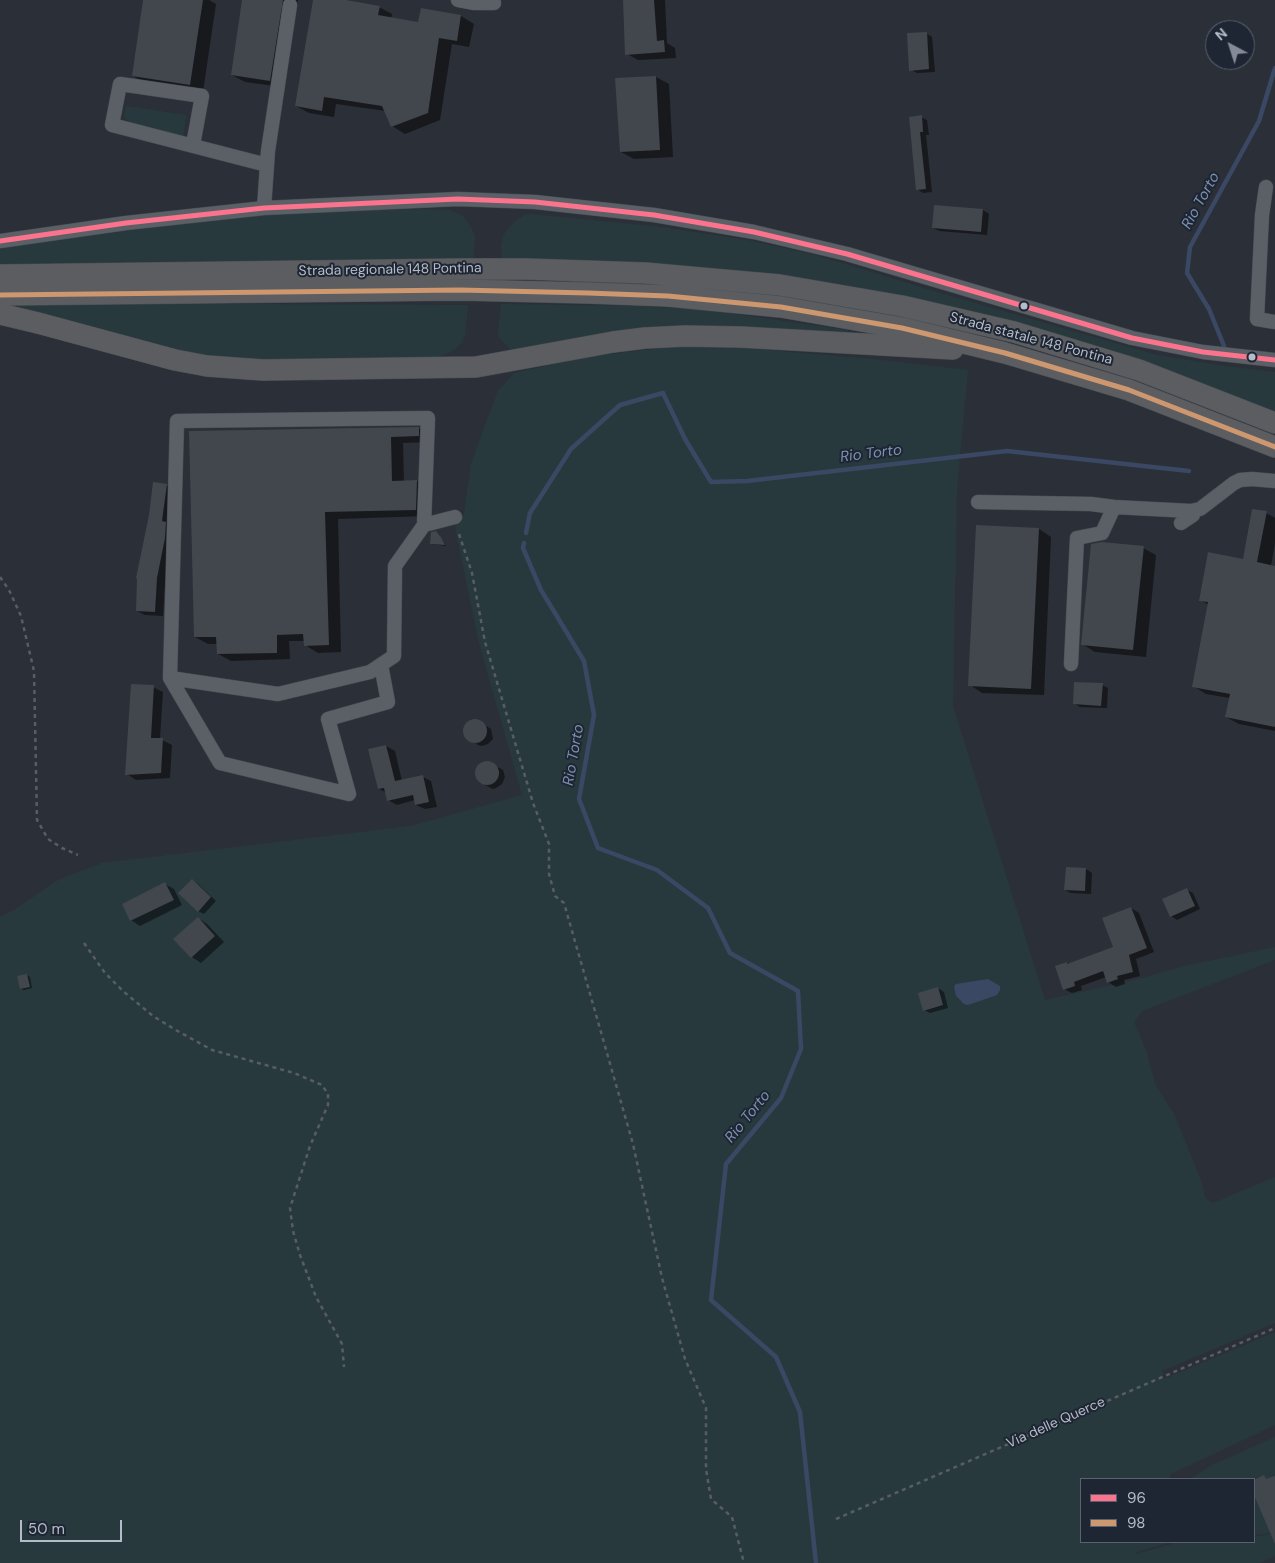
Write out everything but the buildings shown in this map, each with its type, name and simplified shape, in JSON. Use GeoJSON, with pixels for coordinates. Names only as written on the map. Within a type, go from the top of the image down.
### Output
{"type":"FeatureCollection","features":[{"type":"Feature","properties":{"kind":"highway","name":"Strada regionale 148 Pontina"},"geometry":{"type":"LineString","coordinates":[[0,275],[463,269],[616,271],[780,285]]}},
{"type":"Feature","properties":{"kind":"highway","name":"Strada statale 148 Pontina"},"geometry":{"type":"LineString","coordinates":[[780,285],[873,300],[984,324],[1139,370],[1275,423]]}},
{"type":"Feature","properties":{"kind":"highway","name":"Strada regionale 148 Pontina"},"geometry":{"type":"LineString","coordinates":[[0,295],[460,290],[668,296],[781,307]]}},
{"type":"Feature","properties":{"kind":"highway","name":"Strada statale 148 Pontina"},"geometry":{"type":"LineString","coordinates":[[781,307],[895,326],[1005,353],[1129,390],[1275,447]]}},
{"type":"Feature","properties":{"kind":"highway"},"geometry":{"type":"LineString","coordinates":[[0,314],[180,362],[255,370],[476,367],[621,341],[686,336],[750,337],[1005,353]]}},
{"type":"Feature","properties":{"kind":"street"},"geometry":{"type":"LineString","coordinates":[[458,0],[494,3]]}},
{"type":"Feature","properties":{"kind":"street"},"geometry":{"type":"LineString","coordinates":[[264,208],[269,141],[290,5]]}},
{"type":"Feature","properties":{"kind":"street"},"geometry":{"type":"LineString","coordinates":[[193,145],[202,96],[120,84],[112,125],[268,165]]}},
{"type":"Feature","properties":{"kind":"street"},"geometry":{"type":"LineString","coordinates":[[1266,187],[1262,215],[1258,319],[1275,322],[1275,315]]}},
{"type":"Feature","properties":{"kind":"street"},"geometry":{"type":"LineString","coordinates":[[0,241],[126,223],[264,208],[442,200],[535,202],[648,214],[754,232],[800,242],[865,260],[1124,336],[1191,350],[1275,360]]}},
{"type":"Feature","properties":{"kind":"street"},"geometry":{"type":"LineString","coordinates":[[170,678],[278,694],[370,672],[394,656],[395,566],[424,525],[428,418],[177,421],[170,678],[220,763],[349,794],[328,719],[388,702],[381,665]]}},
{"type":"Feature","properties":{"kind":"street"},"geometry":{"type":"LineString","coordinates":[[1181,523],[1197,515],[1240,480],[1252,478],[1275,482]]}},
{"type":"Feature","properties":{"kind":"street"},"geometry":{"type":"LineString","coordinates":[[978,502],[1091,504],[1114,508],[1191,511],[1197,515]]}},
{"type":"Feature","properties":{"kind":"street"},"geometry":{"type":"LineString","coordinates":[[1071,664],[1077,538],[1102,533],[1114,508]]}},
{"type":"Feature","properties":{"kind":"street"},"geometry":{"type":"LineString","coordinates":[[424,525],[455,518]]}},
{"type":"Feature","properties":{"kind":"path"},"geometry":{"type":"LineString","coordinates":[[459,534],[472,573],[485,642],[533,803],[549,844],[549,874],[555,896],[564,903],[633,1144],[662,1278],[685,1359],[706,1408],[706,1469],[711,1499],[732,1517],[744,1563]]}},
{"type":"Feature","properties":{"kind":"path"},"geometry":{"type":"LineString","coordinates":[[0,577],[9,590],[21,616],[34,671],[37,820],[48,839],[62,848],[78,854]]}},
{"type":"Feature","properties":{"kind":"path"},"geometry":{"type":"LineString","coordinates":[[84,943],[105,972],[124,992],[153,1016],[174,1029],[212,1050],[294,1073],[322,1085],[328,1094],[328,1105],[310,1146],[290,1208],[293,1231],[316,1297],[342,1344],[344,1367]]}},
{"type":"Feature","properties":{"kind":"path","name":"Via delle Querce"},"geometry":{"type":"LineString","coordinates":[[836,1519],[1275,1328]]}},
{"type":"Feature","properties":{"kind":"shaded area"},"geometry":{"type":"Polygon","coordinates":[[[126,106],[186,115],[183,140],[129,123],[124,116],[126,106]]]}},
{"type":"Feature","properties":{"kind":"shaded area"},"geometry":{"type":"Polygon","coordinates":[[[423,209],[450,210],[463,216],[475,237],[473,263],[0,264],[0,247],[68,236],[259,214],[423,209]]]}},
{"type":"Feature","properties":{"kind":"shaded area"},"geometry":{"type":"Polygon","coordinates":[[[530,214],[662,227],[753,241],[816,255],[947,295],[1157,355],[1275,372],[1275,419],[974,317],[502,260],[501,247],[503,236],[515,221],[530,214]]]}},
{"type":"Feature","properties":{"kind":"shaded area"},"geometry":{"type":"Polygon","coordinates":[[[18,303],[468,305],[465,335],[462,342],[454,350],[438,358],[253,360],[219,358],[176,350],[18,308],[18,303]]]}},
{"type":"Feature","properties":{"kind":"shaded area"},"geometry":{"type":"Polygon","coordinates":[[[501,304],[700,309],[848,330],[847,340],[515,351],[509,348],[498,336],[501,304]]]}},
{"type":"Feature","properties":{"kind":"shaded area"},"geometry":{"type":"Polygon","coordinates":[[[698,344],[873,359],[968,370],[957,487],[953,706],[1045,1000],[1130,981],[1185,966],[1275,947],[1275,960],[1142,1011],[1134,1022],[1146,1050],[1155,1084],[1174,1114],[1202,1183],[1205,1198],[1213,1203],[1275,1177],[1275,1323],[1162,1371],[1164,1379],[1275,1332],[1275,1425],[1172,1472],[1169,1478],[1080,1478],[1080,1543],[1168,1543],[1137,1552],[1136,1554],[1175,1543],[1255,1543],[1255,1537],[1275,1533],[1275,1556],[1260,1563],[0,1563],[0,917],[14,910],[58,880],[102,863],[411,826],[522,795],[479,643],[455,527],[464,514],[471,464],[498,391],[514,373],[584,357],[698,344]]]}},
{"type":"Feature","properties":{"kind":"shaded area"},"geometry":{"type":"Polygon","coordinates":[[[1275,1437],[1275,1530],[1270,1533],[1255,1535],[1255,1478],[1192,1478],[1212,1465],[1275,1437]]]}},
{"type":"Feature","properties":{"kind":"water"},"geometry":{"type":"Polygon","coordinates":[[[988,979],[1000,986],[997,995],[968,1005],[964,1004],[956,996],[954,986],[956,984],[988,979]]]}},
{"type":"Feature","properties":{"kind":"waterway","name":"Rio Torto"},"geometry":{"type":"LineString","coordinates":[[1224,346],[1209,309],[1187,273],[1190,247],[1259,121],[1275,68]]}},
{"type":"Feature","properties":{"kind":"waterway","name":"Rio Torto"},"geometry":{"type":"LineString","coordinates":[[526,533],[530,513],[571,449],[620,405],[663,393],[685,439],[711,482],[747,481],[1007,451],[1189,471]]}},
{"type":"Feature","properties":{"kind":"waterway","name":"Rio Torto"},"geometry":{"type":"LineString","coordinates":[[524,543],[523,548],[541,590],[584,661],[594,715],[579,799],[598,848],[657,870],[708,908],[730,953],[798,991],[801,1049],[781,1098],[726,1164],[711,1300],[776,1357],[800,1412],[816,1563]]}},
{"type":"Feature","properties":{"kind":"transit line","name":"96"},"geometry":{"type":"LineString","coordinates":[[0,241],[126,223],[264,208],[458,199],[535,202],[654,215],[754,232],[847,254],[1132,338],[1203,352],[1275,360]]}},
{"type":"Feature","properties":{"kind":"transit line","name":"98"},"geometry":{"type":"LineString","coordinates":[[0,295],[460,290],[668,296],[781,307],[902,328],[1005,353],[1129,390],[1275,447]]}}]}
